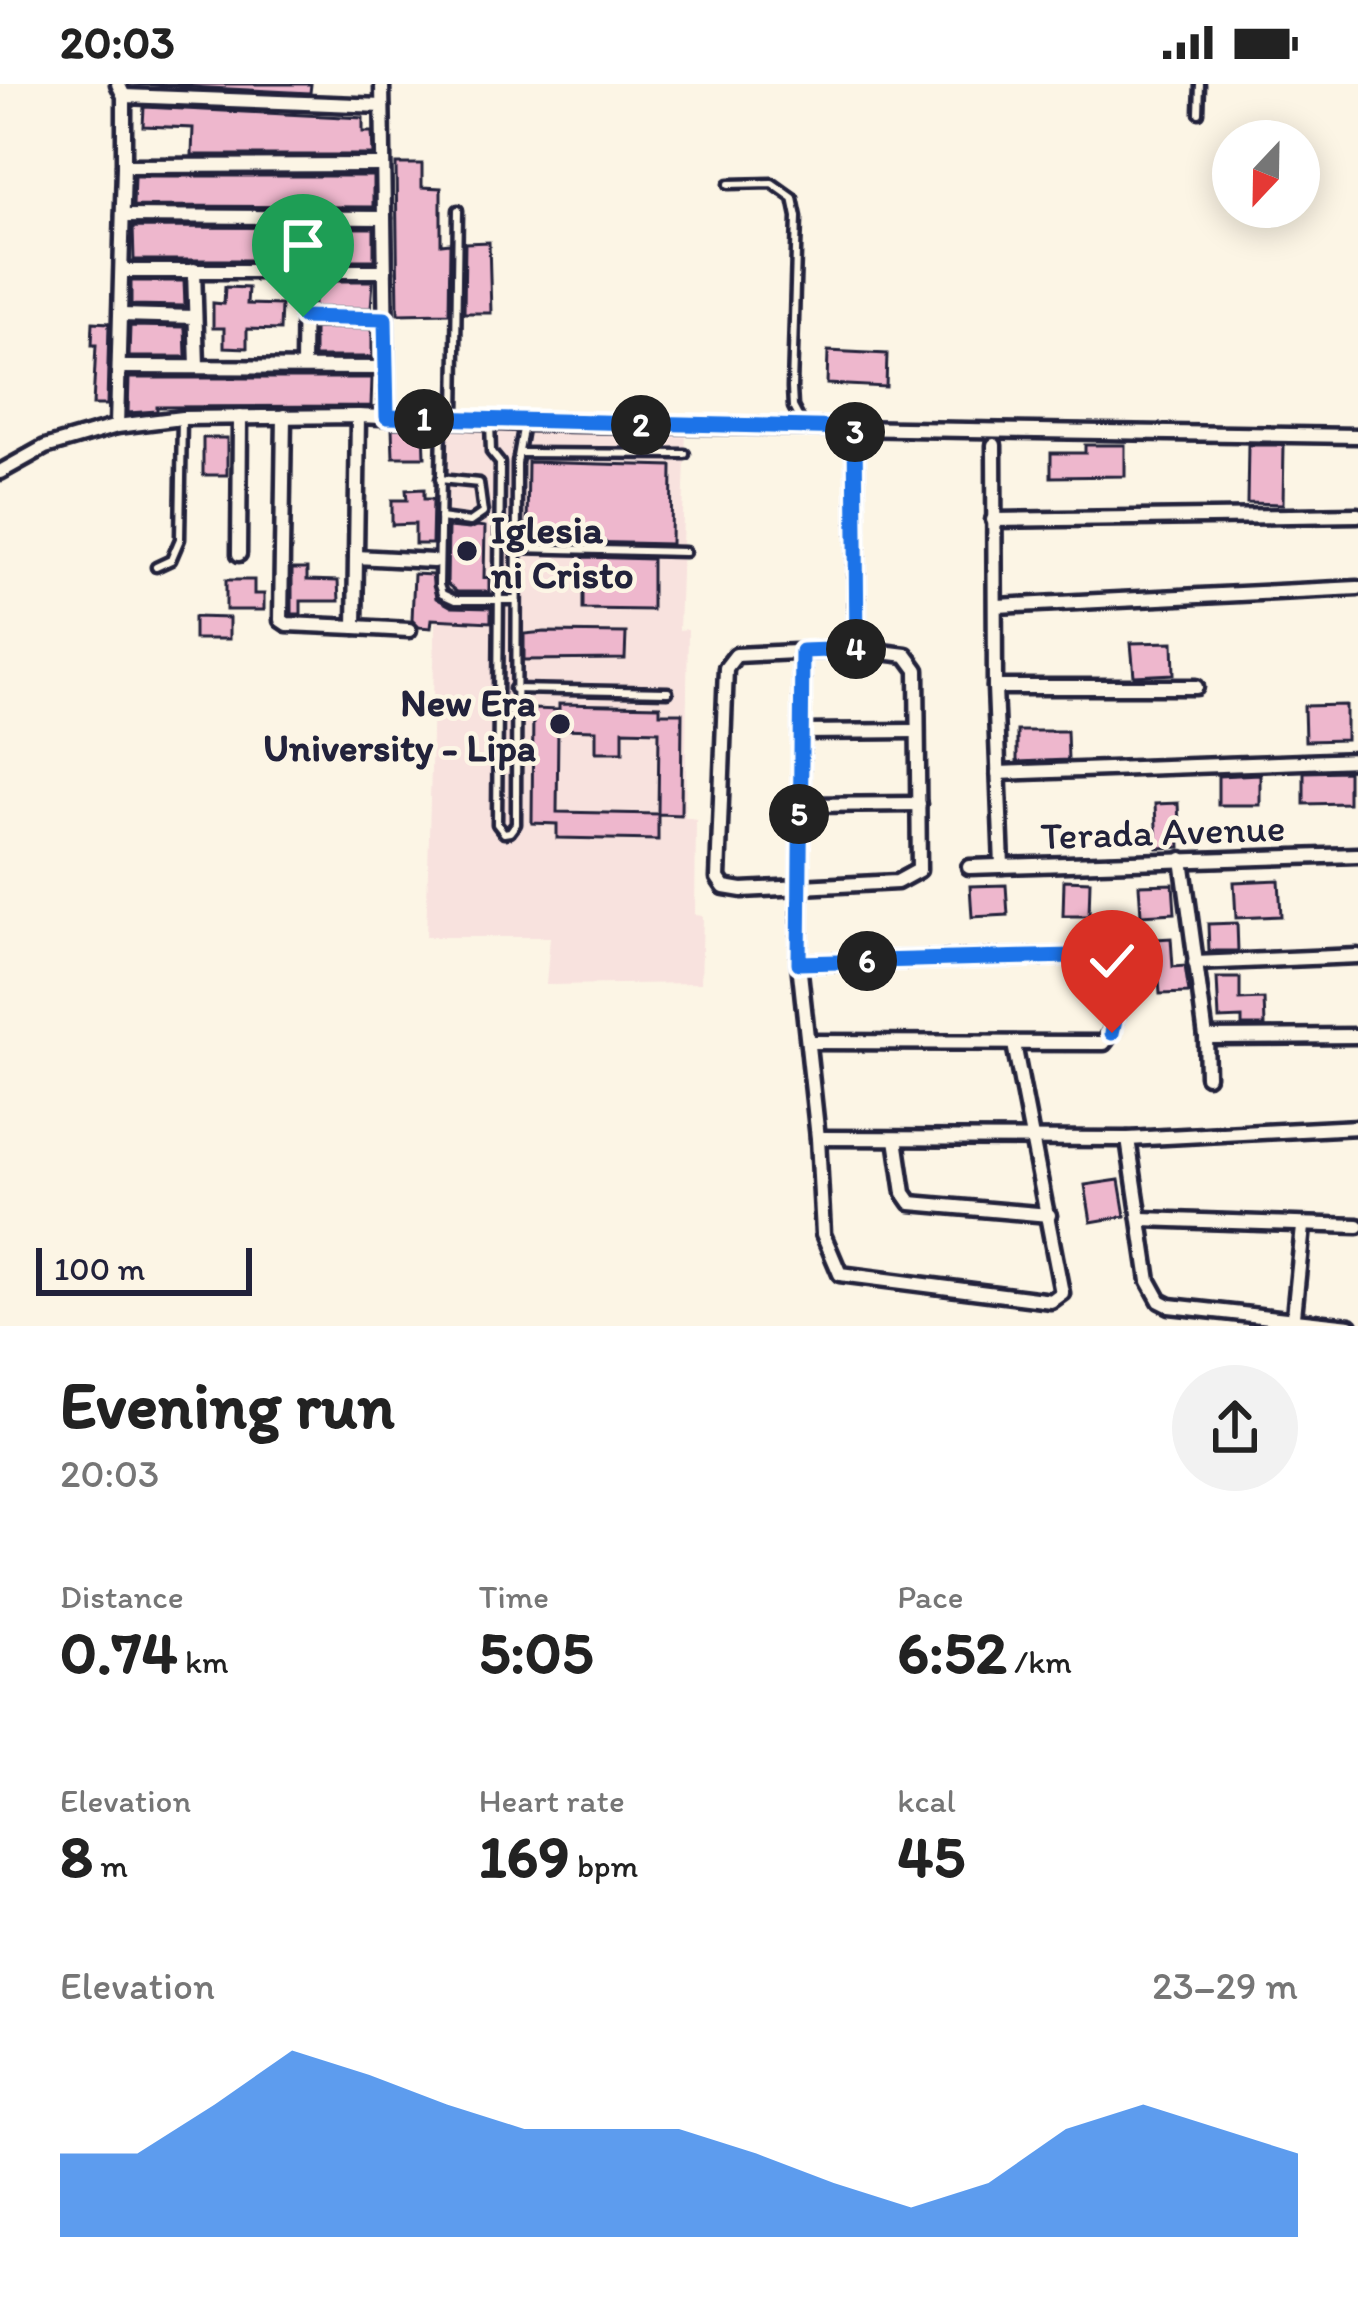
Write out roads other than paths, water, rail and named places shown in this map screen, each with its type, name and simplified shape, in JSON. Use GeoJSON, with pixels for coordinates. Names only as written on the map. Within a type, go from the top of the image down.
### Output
{"type":"FeatureCollection","features":[{"type":"Feature","properties":{"kind":"street"},"geometry":{"type":"LineString","coordinates":[[382,84],[387,417]]}},
{"type":"Feature","properties":{"kind":"street"},"geometry":{"type":"LineString","coordinates":[[117,426],[122,90],[382,106]]}},
{"type":"Feature","properties":{"kind":"street"},"geometry":{"type":"LineString","coordinates":[[124,166],[381,165]]}},
{"type":"Feature","properties":{"kind":"street"},"geometry":{"type":"LineString","coordinates":[[123,215],[384,218]]}},
{"type":"Feature","properties":{"kind":"street"},"geometry":{"type":"LineString","coordinates":[[194,270],[197,366]]}},
{"type":"Feature","properties":{"kind":"street"},"geometry":{"type":"LineString","coordinates":[[303,367],[304,270]]}},
{"type":"Feature","properties":{"kind":"street"},"geometry":{"type":"LineString","coordinates":[[122,272],[385,271]]}},
{"type":"Feature","properties":{"kind":"street"},"geometry":{"type":"LineString","coordinates":[[121,315],[195,317]]}},
{"type":"Feature","properties":{"kind":"street"},"geometry":{"type":"LineString","coordinates":[[303,317],[385,319]]}},
{"type":"Feature","properties":{"kind":"street"},"geometry":{"type":"LineString","coordinates":[[119,368],[386,368]]}},
{"type":"Feature","properties":{"kind":"street"},"geometry":{"type":"LineString","coordinates":[[284,416],[281,620],[409,630]]}},
{"type":"Feature","properties":{"kind":"street"},"geometry":{"type":"LineString","coordinates":[[0,472],[45,447],[117,426],[182,418],[358,416],[524,423],[1358,436]]}},
{"type":"Feature","properties":{"kind":"street"},"geometry":{"type":"LineString","coordinates":[[355,627],[358,416]]}},
{"type":"Feature","properties":{"kind":"street"},"geometry":{"type":"LineString","coordinates":[[239,554],[240,417]]}},
{"type":"Feature","properties":{"kind":"street"},"geometry":{"type":"LineString","coordinates":[[855,428],[857,649]]}},
{"type":"Feature","properties":{"kind":"street"},"geometry":{"type":"LineString","coordinates":[[994,445],[1002,866]]}},
{"type":"Feature","properties":{"kind":"street"},"geometry":{"type":"LineString","coordinates":[[993,520],[1358,514]]}},
{"type":"Feature","properties":{"kind":"street"},"geometry":{"type":"LineString","coordinates":[[356,557],[433,561]]}},
{"type":"Feature","properties":{"kind":"street"},"geometry":{"type":"LineString","coordinates":[[997,606],[1358,588]]}},
{"type":"Feature","properties":{"kind":"street"},"geometry":{"type":"LineString","coordinates":[[857,649],[906,655],[917,670],[919,870],[897,882],[724,887],[718,878],[726,668],[736,655],[857,649]]}},
{"type":"Feature","properties":{"kind":"street"},"geometry":{"type":"LineString","coordinates":[[802,651],[799,963],[823,1234],[840,1274],[1051,1300],[1062,1292],[1014,1044]]}},
{"type":"Feature","properties":{"kind":"street"},"geometry":{"type":"LineString","coordinates":[[995,687],[1196,687]]}},
{"type":"Feature","properties":{"kind":"street"},"geometry":{"type":"LineString","coordinates":[[801,732],[916,731]]}},
{"type":"Feature","properties":{"kind":"street"},"geometry":{"type":"LineString","coordinates":[[998,773],[1358,760]]}},
{"type":"Feature","properties":{"kind":"street"},"geometry":{"type":"LineString","coordinates":[[799,805],[919,804]]}},
{"type":"Feature","properties":{"kind":"street","name":"Terada Avenue"},"geometry":{"type":"LineString","coordinates":[[969,867],[1358,855]]}},
{"type":"Feature","properties":{"kind":"street"},"geometry":{"type":"LineString","coordinates":[[1182,859],[1207,1076]]}},
{"type":"Feature","properties":{"kind":"street"},"geometry":{"type":"LineString","coordinates":[[799,963],[1072,956],[1107,964],[1117,978],[1117,1013],[1104,1043],[808,1042]]}},
{"type":"Feature","properties":{"kind":"street"},"geometry":{"type":"LineString","coordinates":[[1195,963],[1358,956]]}},
{"type":"Feature","properties":{"kind":"street"},"geometry":{"type":"LineString","coordinates":[[1206,1037],[1358,1036]]}},
{"type":"Feature","properties":{"kind":"street"},"geometry":{"type":"LineString","coordinates":[[818,1138],[1128,1139],[1358,1127]]}},
{"type":"Feature","properties":{"kind":"street"},"geometry":{"type":"LineString","coordinates":[[896,1138],[910,1203],[1049,1215]]}},
{"type":"Feature","properties":{"kind":"street"},"geometry":{"type":"LineString","coordinates":[[1128,1139],[1149,1281],[1160,1301],[1170,1306],[1350,1326]]}},
{"type":"Feature","properties":{"kind":"street"},"geometry":{"type":"LineString","coordinates":[[1142,1220],[1358,1226]]}},
{"type":"Feature","properties":{"kind":"street"},"geometry":{"type":"LineString","coordinates":[[1294,1322],[1303,1227]]}},
{"type":"Feature","properties":{"kind":"lane"},"geometry":{"type":"LineString","coordinates":[[1199,84],[1199,113]]}},
{"type":"Feature","properties":{"kind":"lane"},"geometry":{"type":"LineString","coordinates":[[728,184],[772,183],[793,198],[797,240],[792,388],[793,407],[804,428]]}},
{"type":"Feature","properties":{"kind":"lane"},"geometry":{"type":"LineString","coordinates":[[458,211],[448,420],[440,479],[442,594],[455,600],[515,601]]}},
{"type":"Feature","properties":{"kind":"lane"},"geometry":{"type":"LineString","coordinates":[[155,566],[171,560],[180,539],[182,418]]}},
{"type":"Feature","properties":{"kind":"lane"},"geometry":{"type":"LineString","coordinates":[[490,422],[491,452],[500,463],[497,824],[504,833],[516,824],[517,463],[524,423]]}},
{"type":"Feature","properties":{"kind":"lane"},"geometry":{"type":"LineString","coordinates":[[520,453],[685,454]]}},
{"type":"Feature","properties":{"kind":"lane"},"geometry":{"type":"LineString","coordinates":[[500,463],[517,463]]}},
{"type":"Feature","properties":{"kind":"lane"},"geometry":{"type":"LineString","coordinates":[[440,479],[478,483],[482,513],[470,522],[440,518]]}},
{"type":"Feature","properties":{"kind":"lane"},"geometry":{"type":"LineString","coordinates":[[516,548],[685,552]]}},
{"type":"Feature","properties":{"kind":"lane"},"geometry":{"type":"LineString","coordinates":[[514,689],[668,692]]}},
{"type":"Feature","properties":{"kind":"lane"},"geometry":{"type":"LineString","coordinates":[[500,702],[514,701]]}},
{"type":"Feature","properties":{"kind":"place","name":"Iglesia ni Cristo"},"geometry":{"type":"Point","coordinates":[467,551]}},
{"type":"Feature","properties":{"kind":"place","name":"New Era University - Lipa"},"geometry":{"type":"Point","coordinates":[560,724]}}]}
